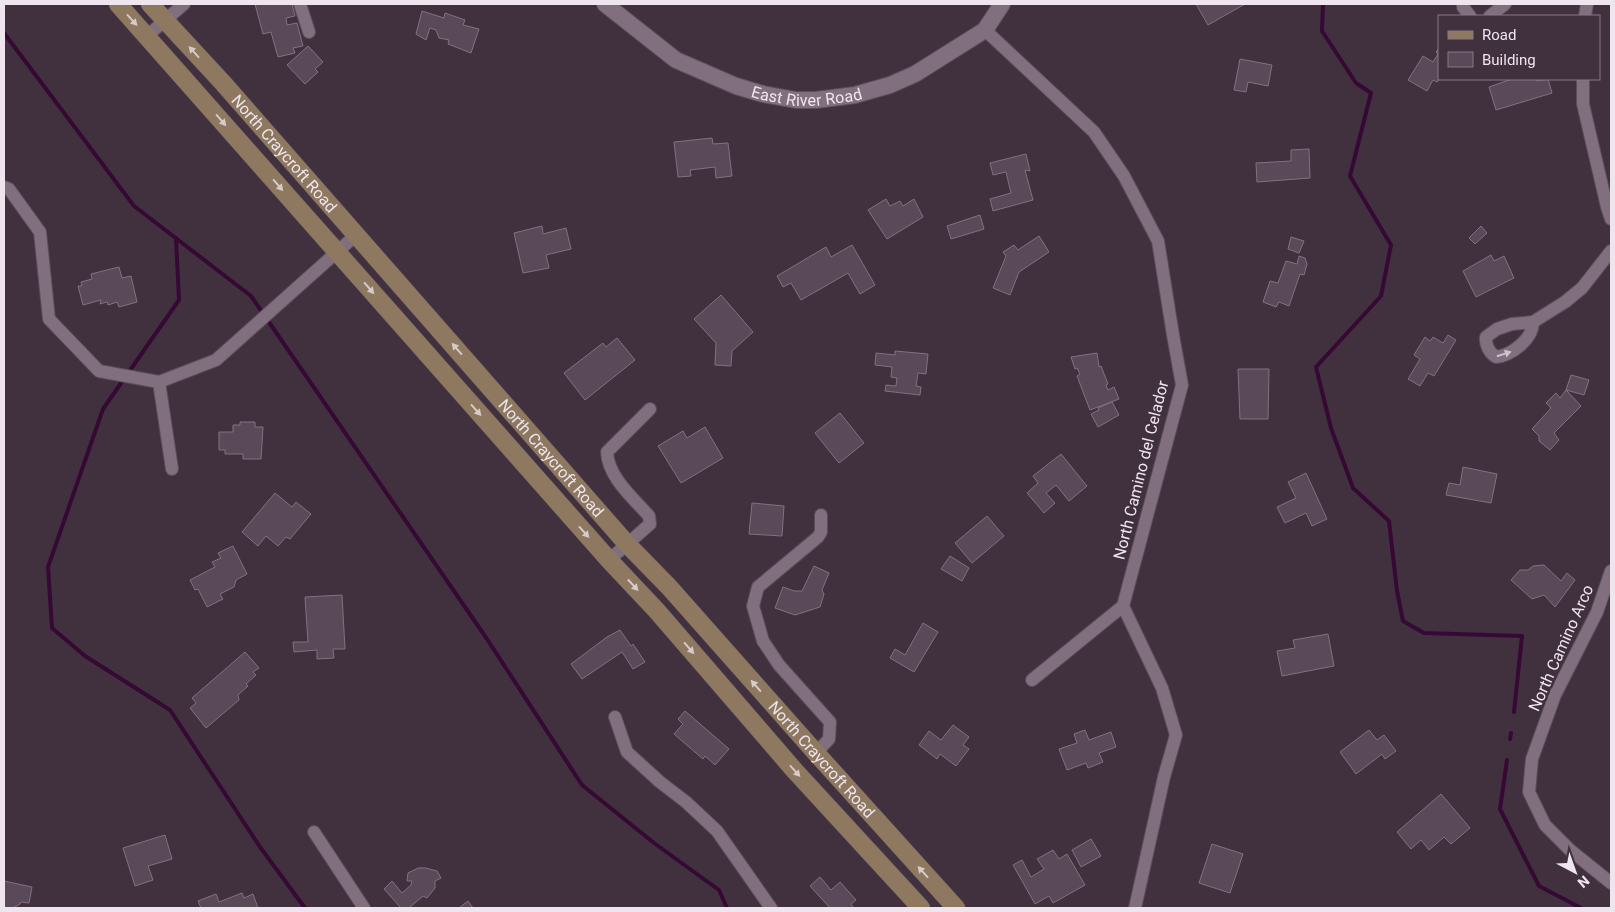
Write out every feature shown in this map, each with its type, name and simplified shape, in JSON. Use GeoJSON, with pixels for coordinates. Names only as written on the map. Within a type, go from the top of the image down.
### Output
{"type":"FeatureCollection","features":[{"type":"Feature","properties":{"kind":"main road","name":"North Craycroft Road"},"geometry":{"type":"LineString","coordinates":[[118,4],[609,560],[657,611],[795,771],[920,908]]}},
{"type":"Feature","properties":{"kind":"main road","name":"North Craycroft Road"},"geometry":{"type":"LineString","coordinates":[[150,4],[356,234],[627,544],[668,586],[956,908]]}},
{"type":"Feature","properties":{"kind":"street"},"geometry":{"type":"LineString","coordinates":[[146,36],[184,4]]}},
{"type":"Feature","properties":{"kind":"street"},"geometry":{"type":"LineString","coordinates":[[300,4],[309,32]]}},
{"type":"Feature","properties":{"kind":"street","name":"East River Road"},"geometry":{"type":"LineString","coordinates":[[605,4],[676,60],[736,86],[763,94],[796,100],[816,100],[855,95],[915,74],[985,30],[1002,4]]}},
{"type":"Feature","properties":{"kind":"street"},"geometry":{"type":"LineString","coordinates":[[1463,4],[1469,15]]}},
{"type":"Feature","properties":{"kind":"street"},"geometry":{"type":"LineString","coordinates":[[1491,15],[1504,4]]}},
{"type":"Feature","properties":{"kind":"street","name":"North Camino del Celador"},"geometry":{"type":"LineString","coordinates":[[985,30],[1094,132],[1124,176],[1158,241],[1182,385],[1123,606]]}},
{"type":"Feature","properties":{"kind":"street"},"geometry":{"type":"LineString","coordinates":[[1582,80],[1583,104],[1611,219]]}},
{"type":"Feature","properties":{"kind":"street"},"geometry":{"type":"LineString","coordinates":[[4,187],[9,189],[40,232],[49,319],[99,371],[160,382],[216,360],[356,234]]}},
{"type":"Feature","properties":{"kind":"street"},"geometry":{"type":"LineString","coordinates":[[1533,322],[1565,302],[1582,288],[1611,251]]}},
{"type":"Feature","properties":{"kind":"street"},"geometry":{"type":"LineString","coordinates":[[160,382],[172,469]]}},
{"type":"Feature","properties":{"kind":"street"},"geometry":{"type":"LineString","coordinates":[[609,560],[650,524],[649,516],[615,476],[607,463],[607,452],[650,409]]}},
{"type":"Feature","properties":{"kind":"street"},"geometry":{"type":"LineString","coordinates":[[816,753],[828,739],[830,722],[778,665],[763,641],[753,606],[758,587],[818,537],[821,532],[821,515]]}},
{"type":"Feature","properties":{"kind":"street","name":"North Camino Arco"},"geometry":{"type":"LineString","coordinates":[[1611,571],[1597,612],[1555,695],[1532,759],[1529,792],[1545,825],[1570,850],[1611,883]]}},
{"type":"Feature","properties":{"kind":"street"},"geometry":{"type":"LineString","coordinates":[[1032,680],[1123,606],[1162,688],[1176,735],[1164,777],[1135,908]]}},
{"type":"Feature","properties":{"kind":"street"},"geometry":{"type":"LineString","coordinates":[[615,717],[627,752],[660,782],[686,802],[717,832],[771,908]]}},
{"type":"Feature","properties":{"kind":"street"},"geometry":{"type":"LineString","coordinates":[[314,832],[364,908]]}},
{"type":"Feature","properties":{"kind":"building"},"geometry":{"type":"Polygon","coordinates":[[[255,4],[292,4],[295,16],[286,18],[287,25],[297,23],[303,46],[293,48],[295,53],[278,57],[271,32],[263,34],[255,4]]]}},
{"type":"Feature","properties":{"kind":"building"},"geometry":{"type":"Polygon","coordinates":[[[1196,4],[1245,4],[1208,25],[1196,4]]]}},
{"type":"Feature","properties":{"kind":"building"},"geometry":{"type":"Polygon","coordinates":[[[422,11],[444,18],[445,13],[465,20],[463,25],[479,29],[471,53],[448,44],[449,40],[439,38],[436,30],[430,28],[426,40],[416,34],[422,11]]]}},
{"type":"Feature","properties":{"kind":"building"},"geometry":{"type":"Polygon","coordinates":[[[308,46],[323,62],[315,69],[318,72],[305,84],[287,65],[308,46]]]}},
{"type":"Feature","properties":{"kind":"building"},"geometry":{"type":"Polygon","coordinates":[[[1438,54],[1439,80],[1437,82],[1433,80],[1427,91],[1408,80],[1423,56],[1433,62],[1438,54]]]}},
{"type":"Feature","properties":{"kind":"building"},"geometry":{"type":"Polygon","coordinates":[[[1240,59],[1272,65],[1268,86],[1248,82],[1246,92],[1234,90],[1240,59]]]}},
{"type":"Feature","properties":{"kind":"building"},"geometry":{"type":"Polygon","coordinates":[[[1509,80],[1548,80],[1552,93],[1496,110],[1489,87],[1509,80]]]}},
{"type":"Feature","properties":{"kind":"building"},"geometry":{"type":"Polygon","coordinates":[[[712,138],[713,144],[728,143],[732,176],[716,178],[715,167],[690,170],[691,176],[678,177],[674,142],[712,138]]]}},
{"type":"Feature","properties":{"kind":"building"},"geometry":{"type":"Polygon","coordinates":[[[1309,149],[1310,178],[1257,182],[1256,163],[1291,161],[1291,150],[1309,149]]]}},
{"type":"Feature","properties":{"kind":"building"},"geometry":{"type":"Polygon","coordinates":[[[1026,154],[1030,171],[1025,170],[1033,200],[993,211],[990,199],[1011,193],[1006,172],[993,175],[990,163],[1026,154]]]}},
{"type":"Feature","properties":{"kind":"building"},"geometry":{"type":"Polygon","coordinates":[[[886,199],[890,206],[900,201],[903,206],[914,199],[923,217],[887,239],[868,210],[886,199]]]}},
{"type":"Feature","properties":{"kind":"building"},"geometry":{"type":"Polygon","coordinates":[[[980,215],[984,229],[951,239],[947,226],[980,215]]]}},
{"type":"Feature","properties":{"kind":"building"},"geometry":{"type":"Polygon","coordinates":[[[542,226],[543,234],[566,228],[571,249],[546,255],[549,268],[523,273],[514,233],[542,226]]]}},
{"type":"Feature","properties":{"kind":"building"},"geometry":{"type":"Polygon","coordinates":[[[1481,226],[1487,233],[1475,244],[1469,238],[1481,226]]]}},
{"type":"Feature","properties":{"kind":"building"},"geometry":{"type":"Polygon","coordinates":[[[1039,236],[1049,252],[1019,272],[1010,295],[993,288],[1006,256],[1003,252],[1014,245],[1018,250],[1039,236]]]}},
{"type":"Feature","properties":{"kind":"building"},"geometry":{"type":"Polygon","coordinates":[[[1291,237],[1304,241],[1299,253],[1288,249],[1291,237]]]}},
{"type":"Feature","properties":{"kind":"building"},"geometry":{"type":"Polygon","coordinates":[[[852,245],[875,285],[860,294],[848,273],[801,300],[791,283],[783,287],[777,276],[826,247],[831,257],[852,245]]]}},
{"type":"Feature","properties":{"kind":"building"},"geometry":{"type":"Polygon","coordinates":[[[1491,255],[1494,261],[1504,256],[1514,278],[1476,297],[1463,271],[1491,255]]]}},
{"type":"Feature","properties":{"kind":"building"},"geometry":{"type":"Polygon","coordinates":[[[1299,256],[1305,258],[1307,264],[1304,275],[1300,274],[1289,306],[1279,302],[1276,307],[1263,302],[1270,281],[1278,283],[1286,261],[1297,264],[1299,256]]]}},
{"type":"Feature","properties":{"kind":"building"},"geometry":{"type":"Polygon","coordinates":[[[119,267],[122,278],[131,276],[137,302],[119,307],[117,302],[108,305],[107,302],[100,304],[101,300],[83,305],[78,286],[82,286],[81,282],[92,279],[91,274],[119,267]]]}},
{"type":"Feature","properties":{"kind":"building"},"geometry":{"type":"Polygon","coordinates":[[[721,295],[753,332],[732,351],[731,366],[715,365],[716,343],[694,319],[721,295]]]}},
{"type":"Feature","properties":{"kind":"building"},"geometry":{"type":"Polygon","coordinates":[[[1448,335],[1456,340],[1434,376],[1428,373],[1420,386],[1408,379],[1420,359],[1414,355],[1425,337],[1430,341],[1433,337],[1443,343],[1448,335]]]}},
{"type":"Feature","properties":{"kind":"building"},"geometry":{"type":"Polygon","coordinates":[[[617,338],[635,360],[585,400],[564,373],[603,343],[606,347],[617,338]]]}},
{"type":"Feature","properties":{"kind":"building"},"geometry":{"type":"Polygon","coordinates":[[[895,351],[928,354],[926,374],[918,373],[916,386],[921,387],[920,395],[885,391],[886,385],[896,386],[897,378],[891,377],[892,367],[875,365],[876,353],[895,355],[895,351]]]}},
{"type":"Feature","properties":{"kind":"building"},"geometry":{"type":"Polygon","coordinates":[[[1097,353],[1099,367],[1101,366],[1108,384],[1106,385],[1108,390],[1114,387],[1119,399],[1090,410],[1077,376],[1080,374],[1077,368],[1075,369],[1071,357],[1097,353]]]}},
{"type":"Feature","properties":{"kind":"building"},"geometry":{"type":"Polygon","coordinates":[[[1238,369],[1269,369],[1268,419],[1240,419],[1238,369]]]}},
{"type":"Feature","properties":{"kind":"building"},"geometry":{"type":"Polygon","coordinates":[[[1571,375],[1589,380],[1584,395],[1566,390],[1571,375]]]}},
{"type":"Feature","properties":{"kind":"building"},"geometry":{"type":"Polygon","coordinates":[[[1566,390],[1581,406],[1554,433],[1559,440],[1550,450],[1539,441],[1539,436],[1532,429],[1551,408],[1546,403],[1556,393],[1560,398],[1566,390]]]}},
{"type":"Feature","properties":{"kind":"building"},"geometry":{"type":"Polygon","coordinates":[[[1112,402],[1119,415],[1098,427],[1091,414],[1099,410],[1098,408],[1112,402]]]}},
{"type":"Feature","properties":{"kind":"building"},"geometry":{"type":"Polygon","coordinates":[[[840,413],[864,443],[839,463],[815,433],[840,413]]]}},
{"type":"Feature","properties":{"kind":"building"},"geometry":{"type":"Polygon","coordinates":[[[240,422],[255,422],[255,427],[263,427],[261,459],[243,459],[243,454],[225,454],[225,450],[219,450],[219,432],[233,432],[233,425],[240,425],[240,422]]]}},
{"type":"Feature","properties":{"kind":"building"},"geometry":{"type":"Polygon","coordinates":[[[705,427],[723,458],[681,483],[658,446],[683,431],[687,438],[705,427]]]}},
{"type":"Feature","properties":{"kind":"building"},"geometry":{"type":"Polygon","coordinates":[[[1061,454],[1087,486],[1069,501],[1056,485],[1046,493],[1055,503],[1044,513],[1027,493],[1038,483],[1033,476],[1061,454]]]}},
{"type":"Feature","properties":{"kind":"building"},"geometry":{"type":"Polygon","coordinates":[[[1463,467],[1497,474],[1491,503],[1446,495],[1449,483],[1460,485],[1463,467]]]}},
{"type":"Feature","properties":{"kind":"building"},"geometry":{"type":"Polygon","coordinates":[[[1306,473],[1327,519],[1312,526],[1306,513],[1285,523],[1277,507],[1296,498],[1288,482],[1306,473]]]}},
{"type":"Feature","properties":{"kind":"building"},"geometry":{"type":"Polygon","coordinates":[[[275,493],[292,507],[296,502],[311,514],[290,539],[286,537],[278,546],[266,536],[258,546],[242,532],[275,493]]]}},
{"type":"Feature","properties":{"kind":"building"},"geometry":{"type":"Polygon","coordinates":[[[752,503],[784,506],[782,536],[749,534],[752,503]]]}},
{"type":"Feature","properties":{"kind":"building"},"geometry":{"type":"Polygon","coordinates":[[[987,516],[1004,536],[972,563],[955,543],[987,516]]]}},
{"type":"Feature","properties":{"kind":"building"},"geometry":{"type":"Polygon","coordinates":[[[233,546],[247,574],[236,580],[234,587],[220,594],[223,599],[207,607],[198,589],[195,590],[190,580],[215,567],[212,562],[221,558],[218,553],[233,546]]]}},
{"type":"Feature","properties":{"kind":"building"},"geometry":{"type":"Polygon","coordinates":[[[950,556],[969,568],[962,581],[941,569],[950,556]]]}},
{"type":"Feature","properties":{"kind":"building"},"geometry":{"type":"Polygon","coordinates":[[[1544,565],[1561,581],[1567,573],[1575,580],[1555,607],[1544,595],[1532,599],[1511,580],[1520,570],[1528,570],[1533,566],[1544,565]]]}},
{"type":"Feature","properties":{"kind":"building"},"geometry":{"type":"Polygon","coordinates":[[[814,566],[829,573],[822,590],[824,594],[820,607],[795,615],[775,608],[783,587],[794,591],[802,591],[814,566]]]}},
{"type":"Feature","properties":{"kind":"building"},"geometry":{"type":"Polygon","coordinates":[[[342,595],[345,649],[333,649],[334,658],[317,659],[317,650],[294,652],[293,642],[308,642],[305,597],[342,595]]]}},
{"type":"Feature","properties":{"kind":"building"},"geometry":{"type":"Polygon","coordinates":[[[923,623],[938,632],[914,672],[890,658],[895,649],[905,655],[923,623]]]}},
{"type":"Feature","properties":{"kind":"building"},"geometry":{"type":"Polygon","coordinates":[[[620,630],[631,646],[633,644],[645,662],[633,669],[622,652],[582,679],[571,664],[607,637],[620,630]]]}},
{"type":"Feature","properties":{"kind":"building"},"geometry":{"type":"Polygon","coordinates":[[[1328,634],[1334,666],[1282,676],[1277,651],[1295,648],[1293,640],[1328,634]]]}},
{"type":"Feature","properties":{"kind":"building"},"geometry":{"type":"Polygon","coordinates":[[[245,652],[259,668],[253,672],[256,675],[238,695],[239,700],[206,728],[190,708],[196,703],[192,698],[245,652]]]}},
{"type":"Feature","properties":{"kind":"building"},"geometry":{"type":"Polygon","coordinates":[[[685,711],[729,749],[715,765],[705,756],[703,759],[674,734],[683,724],[678,719],[685,711]]]}},
{"type":"Feature","properties":{"kind":"building"},"geometry":{"type":"Polygon","coordinates":[[[953,725],[969,737],[963,745],[969,749],[956,766],[940,754],[937,759],[919,745],[929,731],[941,740],[953,725]]]}},
{"type":"Feature","properties":{"kind":"building"},"geometry":{"type":"Polygon","coordinates":[[[1085,730],[1089,740],[1111,732],[1116,747],[1099,753],[1103,762],[1088,768],[1086,763],[1067,770],[1059,749],[1077,743],[1074,734],[1085,730]]]}},
{"type":"Feature","properties":{"kind":"building"},"geometry":{"type":"Polygon","coordinates":[[[1369,730],[1377,740],[1384,735],[1396,751],[1385,759],[1382,754],[1356,774],[1340,752],[1369,730]]]}},
{"type":"Feature","properties":{"kind":"building"},"geometry":{"type":"Polygon","coordinates":[[[1441,794],[1470,828],[1451,844],[1444,837],[1429,850],[1421,840],[1411,849],[1397,832],[1441,794]]]}},
{"type":"Feature","properties":{"kind":"building"},"geometry":{"type":"Polygon","coordinates":[[[165,835],[172,859],[148,866],[153,880],[135,886],[123,848],[165,835]]]}},
{"type":"Feature","properties":{"kind":"building"},"geometry":{"type":"Polygon","coordinates":[[[1091,839],[1101,856],[1081,867],[1072,850],[1091,839]]]}},
{"type":"Feature","properties":{"kind":"building"},"geometry":{"type":"Polygon","coordinates":[[[1212,844],[1243,854],[1230,893],[1199,883],[1212,844]]]}},
{"type":"Feature","properties":{"kind":"building"},"geometry":{"type":"Polygon","coordinates":[[[1053,850],[1059,859],[1067,854],[1085,885],[1053,903],[1049,896],[1035,904],[1013,865],[1022,860],[1031,877],[1044,869],[1037,859],[1053,850]]]}},
{"type":"Feature","properties":{"kind":"building"},"geometry":{"type":"Polygon","coordinates":[[[418,868],[437,871],[441,878],[435,881],[435,888],[427,898],[423,896],[409,908],[401,908],[384,889],[392,881],[402,893],[411,885],[412,881],[407,881],[408,873],[418,868]]]}},
{"type":"Feature","properties":{"kind":"building"},"geometry":{"type":"Polygon","coordinates":[[[820,877],[831,890],[840,882],[856,900],[851,904],[854,908],[830,908],[810,886],[820,877]]]}},
{"type":"Feature","properties":{"kind":"building"},"geometry":{"type":"Polygon","coordinates":[[[4,881],[32,887],[29,903],[21,902],[13,908],[4,908],[4,881]]]}},
{"type":"Feature","properties":{"kind":"building"},"geometry":{"type":"Polygon","coordinates":[[[242,893],[244,898],[253,894],[258,908],[201,908],[198,901],[216,894],[219,902],[242,893]]]}},
{"type":"Feature","properties":{"kind":"building"},"geometry":{"type":"Polygon","coordinates":[[[468,901],[473,908],[459,908],[468,901]]]}},
{"type":"Feature","properties":{"kind":"waterway"},"geometry":{"type":"LineString","coordinates":[[1323,4],[1322,31],[1356,83],[1371,93],[1350,176],[1391,245],[1381,296],[1316,367],[1331,428],[1353,488],[1389,521],[1397,591],[1403,621],[1424,633],[1522,636],[1514,712]]}},
{"type":"Feature","properties":{"kind":"waterway"},"geometry":{"type":"LineString","coordinates":[[4,33],[134,206],[251,296],[487,639],[582,785],[654,843],[719,890],[727,908]]}},
{"type":"Feature","properties":{"kind":"waterway"},"geometry":{"type":"LineString","coordinates":[[176,238],[179,300],[103,409],[48,567],[52,628],[85,656],[170,710],[260,847],[305,908]]}},
{"type":"Feature","properties":{"kind":"waterway"},"geometry":{"type":"LineString","coordinates":[[1510,739],[1511,733]]}},
{"type":"Feature","properties":{"kind":"waterway"},"geometry":{"type":"LineString","coordinates":[[1507,760],[1500,809],[1539,886],[1581,908]]}}]}
